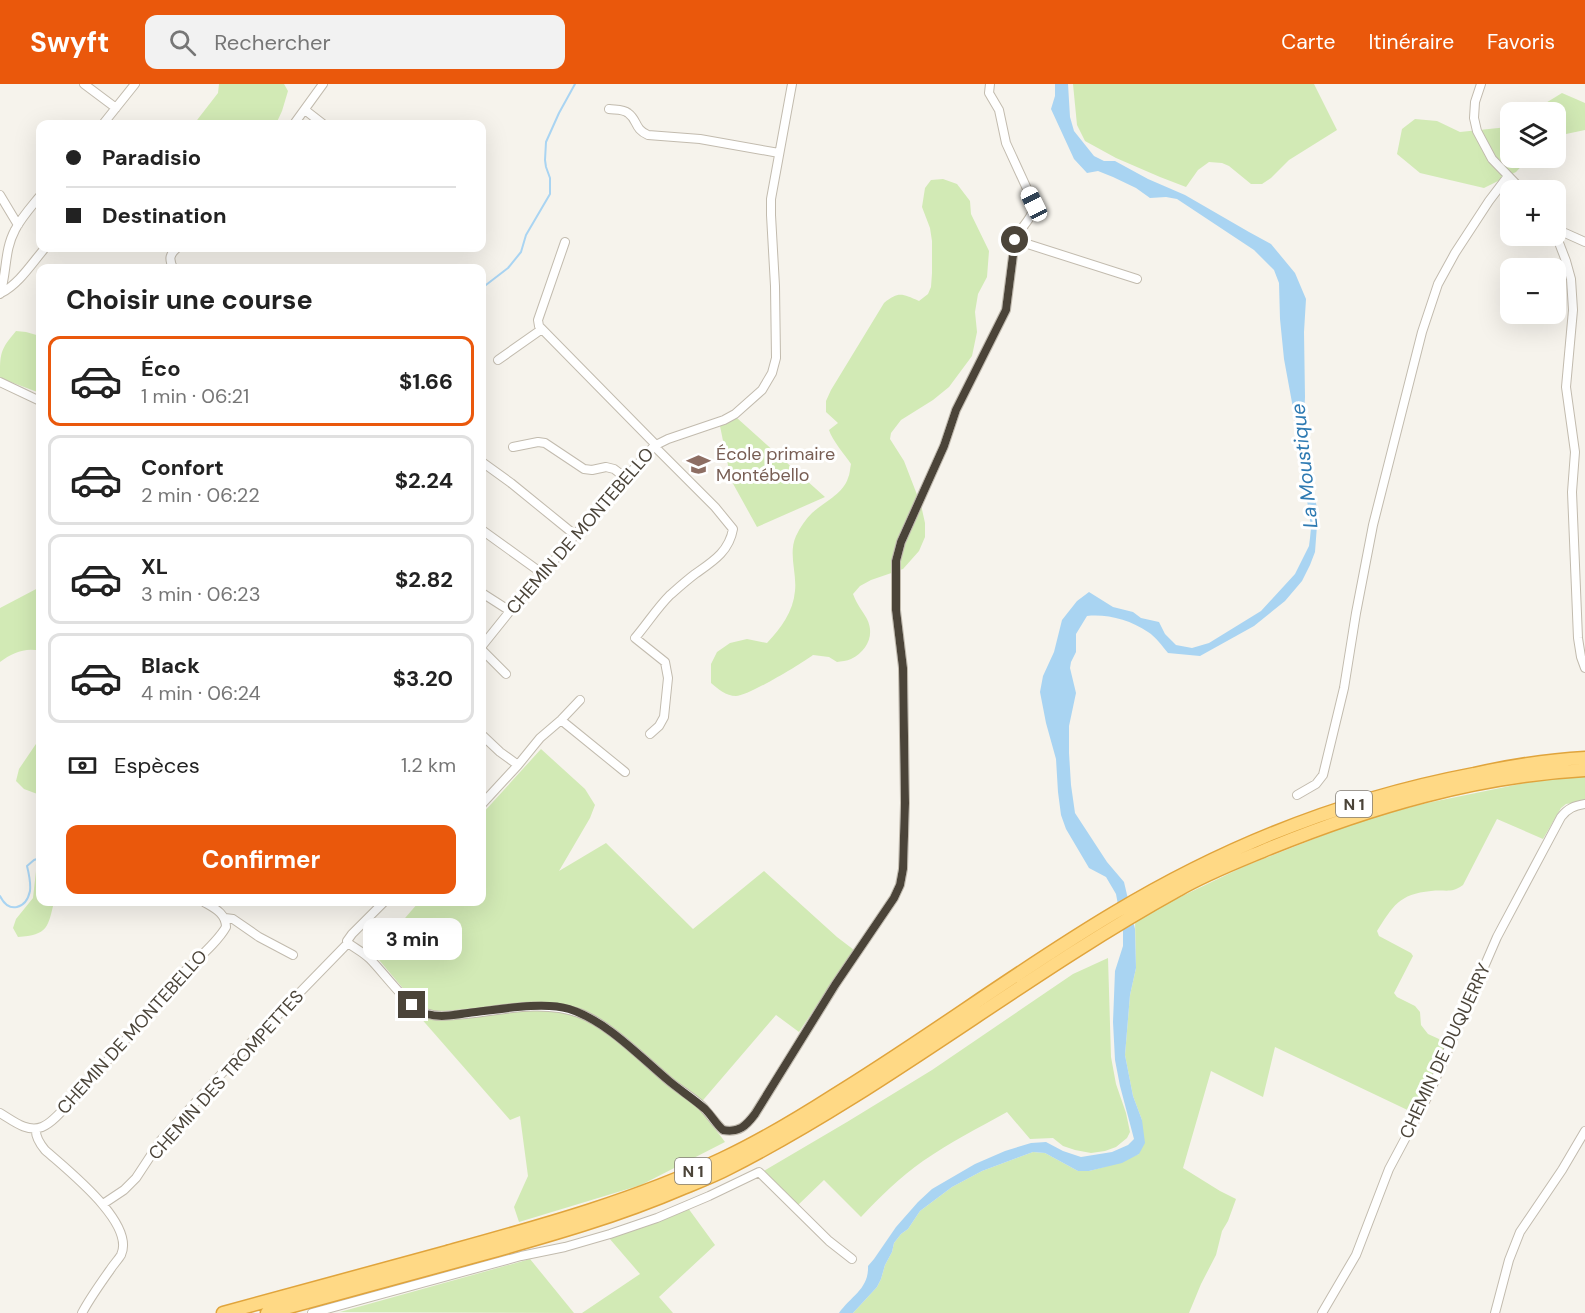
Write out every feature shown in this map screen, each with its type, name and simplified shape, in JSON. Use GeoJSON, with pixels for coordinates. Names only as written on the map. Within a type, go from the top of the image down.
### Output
{"type":"FeatureCollection","features":[{"type":"Feature","properties":{"kind":"highway","name":"N 1"},"geometry":{"type":"LineString","coordinates":[[224,1313],[553,1223],[642,1193],[723,1158],[789,1123],[871,1073],[1111,914],[1176,877],[1304,821],[1367,799],[1436,781],[1493,770],[1585,758]]}},
{"type":"Feature","properties":{"kind":"highway","name":"N 1"},"geometry":{"type":"LineString","coordinates":[[267,1313],[556,1234],[646,1204],[725,1170],[794,1134],[853,1098],[1004,997],[1139,912],[1181,888],[1305,833],[1371,810],[1437,792],[1507,779],[1585,770]]}},
{"type":"Feature","properties":{"kind":"street"},"geometry":{"type":"LineString","coordinates":[[84,84],[116,108]]}},
{"type":"Feature","properties":{"kind":"street"},"geometry":{"type":"LineString","coordinates":[[106,120],[135,84]]}},
{"type":"Feature","properties":{"kind":"street"},"geometry":{"type":"LineString","coordinates":[[297,120],[323,84]]}},
{"type":"Feature","properties":{"kind":"street","name":"CHEMIN DE MONTEBELLO"},"geometry":{"type":"LineString","coordinates":[[486,643],[575,535],[655,446],[735,414],[762,390],[772,373],[776,358],[771,200],[792,84]]}},
{"type":"Feature","properties":{"kind":"street"},"geometry":{"type":"LineString","coordinates":[[348,943],[363,952],[412,1005],[425,1014],[446,1016],[550,1006],[566,1009],[582,1014],[604,1028],[671,1083],[697,1101],[723,1130],[736,1131],[745,1126],[755,1114],[835,985],[894,898],[900,885],[903,869],[905,791],[903,668],[896,610],[896,561],[901,542],[944,446],[956,410],[1006,310],[1015,240],[1018,232],[1034,212],[1034,204],[1006,143],[999,110],[989,93],[990,84]]}},
{"type":"Feature","properties":{"kind":"street"},"geometry":{"type":"LineString","coordinates":[[1481,84],[1475,102],[1474,118],[1477,131],[1491,159],[1512,180]]}},
{"type":"Feature","properties":{"kind":"street"},"geometry":{"type":"LineString","coordinates":[[609,109],[627,112],[632,116],[641,132],[648,135],[700,139],[779,153]]}},
{"type":"Feature","properties":{"kind":"street"},"geometry":{"type":"LineString","coordinates":[[305,110],[318,120]]}},
{"type":"Feature","properties":{"kind":"street"},"geometry":{"type":"LineString","coordinates":[[1297,795],[1316,784],[1323,775],[1344,688],[1373,525],[1425,322],[1438,284],[1455,253],[1508,176]]}},
{"type":"Feature","properties":{"kind":"street"},"geometry":{"type":"LineString","coordinates":[[0,195],[18,225]]}},
{"type":"Feature","properties":{"kind":"street"},"geometry":{"type":"LineString","coordinates":[[0,294],[14,232],[36,201]]}},
{"type":"Feature","properties":{"kind":"street"},"geometry":{"type":"LineString","coordinates":[[1566,234],[1585,242]]}},
{"type":"Feature","properties":{"kind":"street"},"geometry":{"type":"LineString","coordinates":[[1015,240],[1137,279]]}},
{"type":"Feature","properties":{"kind":"street"},"geometry":{"type":"LineString","coordinates":[[565,242],[538,320],[538,326],[715,507],[733,530],[729,544],[716,559],[693,575],[670,596],[635,638],[665,662],[668,678],[664,717],[659,726],[650,734]]}},
{"type":"Feature","properties":{"kind":"street"},"geometry":{"type":"LineString","coordinates":[[1560,246],[1571,279],[1573,310],[1566,387],[1575,452],[1572,502],[1578,638],[1585,668]]}},
{"type":"Feature","properties":{"kind":"street"},"geometry":{"type":"LineString","coordinates":[[0,294],[15,283],[42,252]]}},
{"type":"Feature","properties":{"kind":"street"},"geometry":{"type":"LineString","coordinates":[[498,360],[542,329]]}},
{"type":"Feature","properties":{"kind":"street"},"geometry":{"type":"LineString","coordinates":[[0,382],[36,399]]}},
{"type":"Feature","properties":{"kind":"street"},"geometry":{"type":"LineString","coordinates":[[513,447],[537,442],[544,443],[584,469],[592,470],[606,466],[615,469],[626,478]]}},
{"type":"Feature","properties":{"kind":"street"},"geometry":{"type":"LineString","coordinates":[[486,465],[575,535]]}},
{"type":"Feature","properties":{"kind":"street"},"geometry":{"type":"LineString","coordinates":[[486,533],[543,574]]}},
{"type":"Feature","properties":{"kind":"street"},"geometry":{"type":"LineString","coordinates":[[486,596],[510,611]]}},
{"type":"Feature","properties":{"kind":"street"},"geometry":{"type":"LineString","coordinates":[[486,652],[506,674]]}},
{"type":"Feature","properties":{"kind":"street"},"geometry":{"type":"LineString","coordinates":[[486,800],[540,738],[580,700]]}},
{"type":"Feature","properties":{"kind":"street"},"geometry":{"type":"LineString","coordinates":[[561,720],[625,772]]}},
{"type":"Feature","properties":{"kind":"street"},"geometry":{"type":"LineString","coordinates":[[486,738],[518,765]]}},
{"type":"Feature","properties":{"kind":"street","name":"CHEMIN DE DUQUERRY"},"geometry":{"type":"LineString","coordinates":[[1322,1313],[1356,1255],[1389,1169],[1429,1094],[1497,937],[1561,817],[1566,810],[1585,804]]}},
{"type":"Feature","properties":{"kind":"street"},"geometry":{"type":"LineString","coordinates":[[210,906],[225,918],[233,919],[259,937],[293,955]]}},
{"type":"Feature","properties":{"kind":"street","name":"CHEMIN DES TROMPETTES"},"geometry":{"type":"LineString","coordinates":[[103,1204],[124,1190],[136,1178],[161,1140],[236,1058],[348,943],[352,934],[380,906]]}},
{"type":"Feature","properties":{"kind":"street","name":"CHEMIN DE MONTEBELLO"},"geometry":{"type":"LineString","coordinates":[[36,1129],[47,1124],[59,1113],[194,961],[222,934],[226,927],[225,918]]}},
{"type":"Feature","properties":{"kind":"street"},"geometry":{"type":"LineString","coordinates":[[0,1113],[20,1125],[36,1129],[35,1133],[40,1144],[103,1204],[120,1232],[123,1244],[121,1254],[82,1313]]}},
{"type":"Feature","properties":{"kind":"street"},"geometry":{"type":"LineString","coordinates":[[1495,1313],[1509,1260],[1520,1232],[1585,1131]]}},
{"type":"Feature","properties":{"kind":"street"},"geometry":{"type":"LineString","coordinates":[[312,1313],[610,1234],[710,1196],[759,1172],[829,1241],[852,1259]]}},
{"type":"Feature","properties":{"kind":"green space"},"geometry":{"type":"Polygon","coordinates":[[[219,84],[284,84],[288,91],[278,120],[197,120],[218,93],[219,84]]]}},
{"type":"Feature","properties":{"kind":"green space"},"geometry":{"type":"Polygon","coordinates":[[[1073,84],[1314,84],[1337,130],[1289,160],[1262,184],[1251,184],[1229,166],[1209,162],[1198,170],[1186,187],[1116,158],[1085,141],[1077,125],[1073,84]]]}},
{"type":"Feature","properties":{"kind":"green space"},"geometry":{"type":"Polygon","coordinates":[[[1562,93],[1585,103],[1585,130],[1566,134],[1566,102],[1547,102],[1562,93]]]}},
{"type":"Feature","properties":{"kind":"green space"},"geometry":{"type":"Polygon","coordinates":[[[1415,119],[1437,121],[1460,132],[1500,128],[1500,168],[1520,168],[1484,188],[1420,173],[1397,154],[1402,129],[1415,119]]]}},
{"type":"Feature","properties":{"kind":"green space"},"geometry":{"type":"Polygon","coordinates":[[[943,179],[957,184],[970,201],[971,214],[989,251],[987,277],[978,294],[975,312],[977,332],[972,356],[949,387],[901,420],[891,433],[890,439],[904,461],[921,505],[925,537],[919,551],[903,569],[871,580],[860,586],[853,594],[867,619],[870,631],[868,642],[857,656],[837,662],[829,657],[813,655],[751,691],[732,696],[711,683],[711,664],[717,652],[730,643],[747,639],[767,643],[789,613],[794,599],[793,550],[796,536],[810,515],[842,489],[849,476],[851,464],[829,430],[838,423],[826,412],[826,401],[884,303],[897,295],[919,301],[928,294],[931,287],[932,241],[922,207],[925,188],[931,180],[943,179]]]}},
{"type":"Feature","properties":{"kind":"green space"},"geometry":{"type":"Polygon","coordinates":[[[16,331],[36,335],[36,392],[0,378],[2,352],[16,331]]]}},
{"type":"Feature","properties":{"kind":"green space"},"geometry":{"type":"Polygon","coordinates":[[[737,418],[825,497],[757,527],[731,480],[720,426],[737,418]]]}},
{"type":"Feature","properties":{"kind":"green space"},"geometry":{"type":"Polygon","coordinates":[[[36,589],[36,651],[19,652],[0,662],[0,608],[36,589]]]}},
{"type":"Feature","properties":{"kind":"green space"},"geometry":{"type":"Polygon","coordinates":[[[36,744],[36,794],[24,789],[16,781],[19,769],[36,744]]]}},
{"type":"Feature","properties":{"kind":"green space"},"geometry":{"type":"Polygon","coordinates":[[[541,749],[585,789],[595,805],[590,818],[559,871],[606,843],[693,929],[764,871],[854,950],[799,1032],[776,1015],[698,1106],[725,1142],[641,1185],[519,1222],[514,1207],[528,1176],[520,1116],[510,1120],[419,1016],[439,1020],[516,1012],[518,1004],[434,1012],[417,1005],[374,954],[415,906],[486,906],[486,810],[541,749]]]}},
{"type":"Feature","properties":{"kind":"green space"},"geometry":{"type":"Polygon","coordinates":[[[1585,776],[1585,801],[1566,804],[1561,808],[1543,839],[1497,819],[1463,885],[1451,890],[1420,893],[1404,898],[1393,908],[1377,931],[1379,936],[1413,956],[1394,993],[1397,997],[1415,1006],[1420,1012],[1421,1025],[1428,1034],[1439,1039],[1448,1050],[1418,1115],[1275,1047],[1263,1097],[1211,1071],[1183,1168],[1236,1199],[1222,1231],[1216,1255],[1189,1313],[853,1313],[877,1287],[894,1243],[901,1234],[908,1229],[920,1211],[952,1187],[982,1171],[1033,1152],[1045,1153],[1078,1171],[1104,1167],[1139,1154],[1142,1120],[1133,1096],[1125,1055],[1130,995],[1136,968],[1135,920],[1245,866],[1380,815],[1549,778],[1585,776]]]}},
{"type":"Feature","properties":{"kind":"green space"},"geometry":{"type":"Polygon","coordinates":[[[36,871],[36,906],[53,906],[50,918],[41,932],[18,937],[13,928],[16,919],[33,898],[36,871]]]}},
{"type":"Feature","properties":{"kind":"green space"},"geometry":{"type":"Polygon","coordinates":[[[1108,958],[1111,1057],[1130,1132],[1127,1138],[1116,1147],[1091,1153],[1063,1146],[1053,1138],[1030,1139],[1007,1112],[923,1161],[861,1217],[824,1180],[797,1206],[762,1172],[932,1070],[1073,974],[1108,958]]]}},
{"type":"Feature","properties":{"kind":"green space"},"geometry":{"type":"Polygon","coordinates":[[[688,1208],[715,1245],[659,1297],[673,1313],[582,1313],[640,1274],[609,1238],[688,1208]]]}},
{"type":"Feature","properties":{"kind":"green space"},"geometry":{"type":"Polygon","coordinates":[[[530,1259],[574,1313],[340,1312],[530,1259]]]}},
{"type":"Feature","properties":{"kind":"water","name":"La Moustique"},"geometry":{"type":"Polygon","coordinates":[[[1055,84],[1068,84],[1070,117],[1074,131],[1094,156],[1104,161],[1115,161],[1185,195],[1271,244],[1295,273],[1306,299],[1303,445],[1318,512],[1315,552],[1302,581],[1285,601],[1254,626],[1200,656],[1168,653],[1148,632],[1134,624],[1111,617],[1087,616],[1076,634],[1076,652],[1070,668],[1076,693],[1069,726],[1071,785],[1075,813],[1107,862],[1124,882],[1135,929],[1136,968],[1130,995],[1125,1055],[1133,1096],[1142,1120],[1145,1143],[1139,1154],[1122,1163],[1089,1171],[1078,1171],[1045,1153],[1033,1152],[982,1171],[952,1187],[920,1211],[908,1229],[894,1243],[877,1287],[853,1313],[839,1313],[866,1281],[868,1266],[896,1227],[932,1189],[975,1164],[1031,1143],[1046,1142],[1081,1157],[1112,1152],[1128,1145],[1134,1139],[1115,1060],[1113,1022],[1115,971],[1123,946],[1123,932],[1116,894],[1106,877],[1089,868],[1066,829],[1061,815],[1056,759],[1040,692],[1043,676],[1054,652],[1062,620],[1077,601],[1089,592],[1113,607],[1159,622],[1165,634],[1176,645],[1192,648],[1209,643],[1261,611],[1295,574],[1309,546],[1311,528],[1284,359],[1279,283],[1274,270],[1254,250],[1177,199],[1150,198],[1136,188],[1098,171],[1087,173],[1074,159],[1051,109],[1055,96],[1055,84]]]}},
{"type":"Feature","properties":{"kind":"waterway"},"geometry":{"type":"LineString","coordinates":[[486,285],[508,268],[521,252],[526,235],[550,194],[550,178],[545,160],[546,142],[575,84]]}},
{"type":"Feature","properties":{"kind":"waterway"},"geometry":{"type":"LineString","coordinates":[[0,896],[12,907],[25,902],[30,891],[27,866],[36,859]]}},
{"type":"Feature","properties":{"kind":"place","name":"École primaire Montébello"},"geometry":{"type":"Point","coordinates":[698,464]}},
{"type":"Feature","properties":{"kind":"route"},"geometry":{"type":"LineString","coordinates":[[412,1005],[425,1014],[435,1016],[550,1006],[582,1014],[628,1046],[671,1083],[697,1101],[723,1130],[736,1131],[745,1126],[755,1114],[835,985],[894,898],[900,885],[903,869],[905,803],[903,668],[896,610],[896,561],[901,542],[944,446],[956,410],[1006,310],[1015,240]]}}]}
